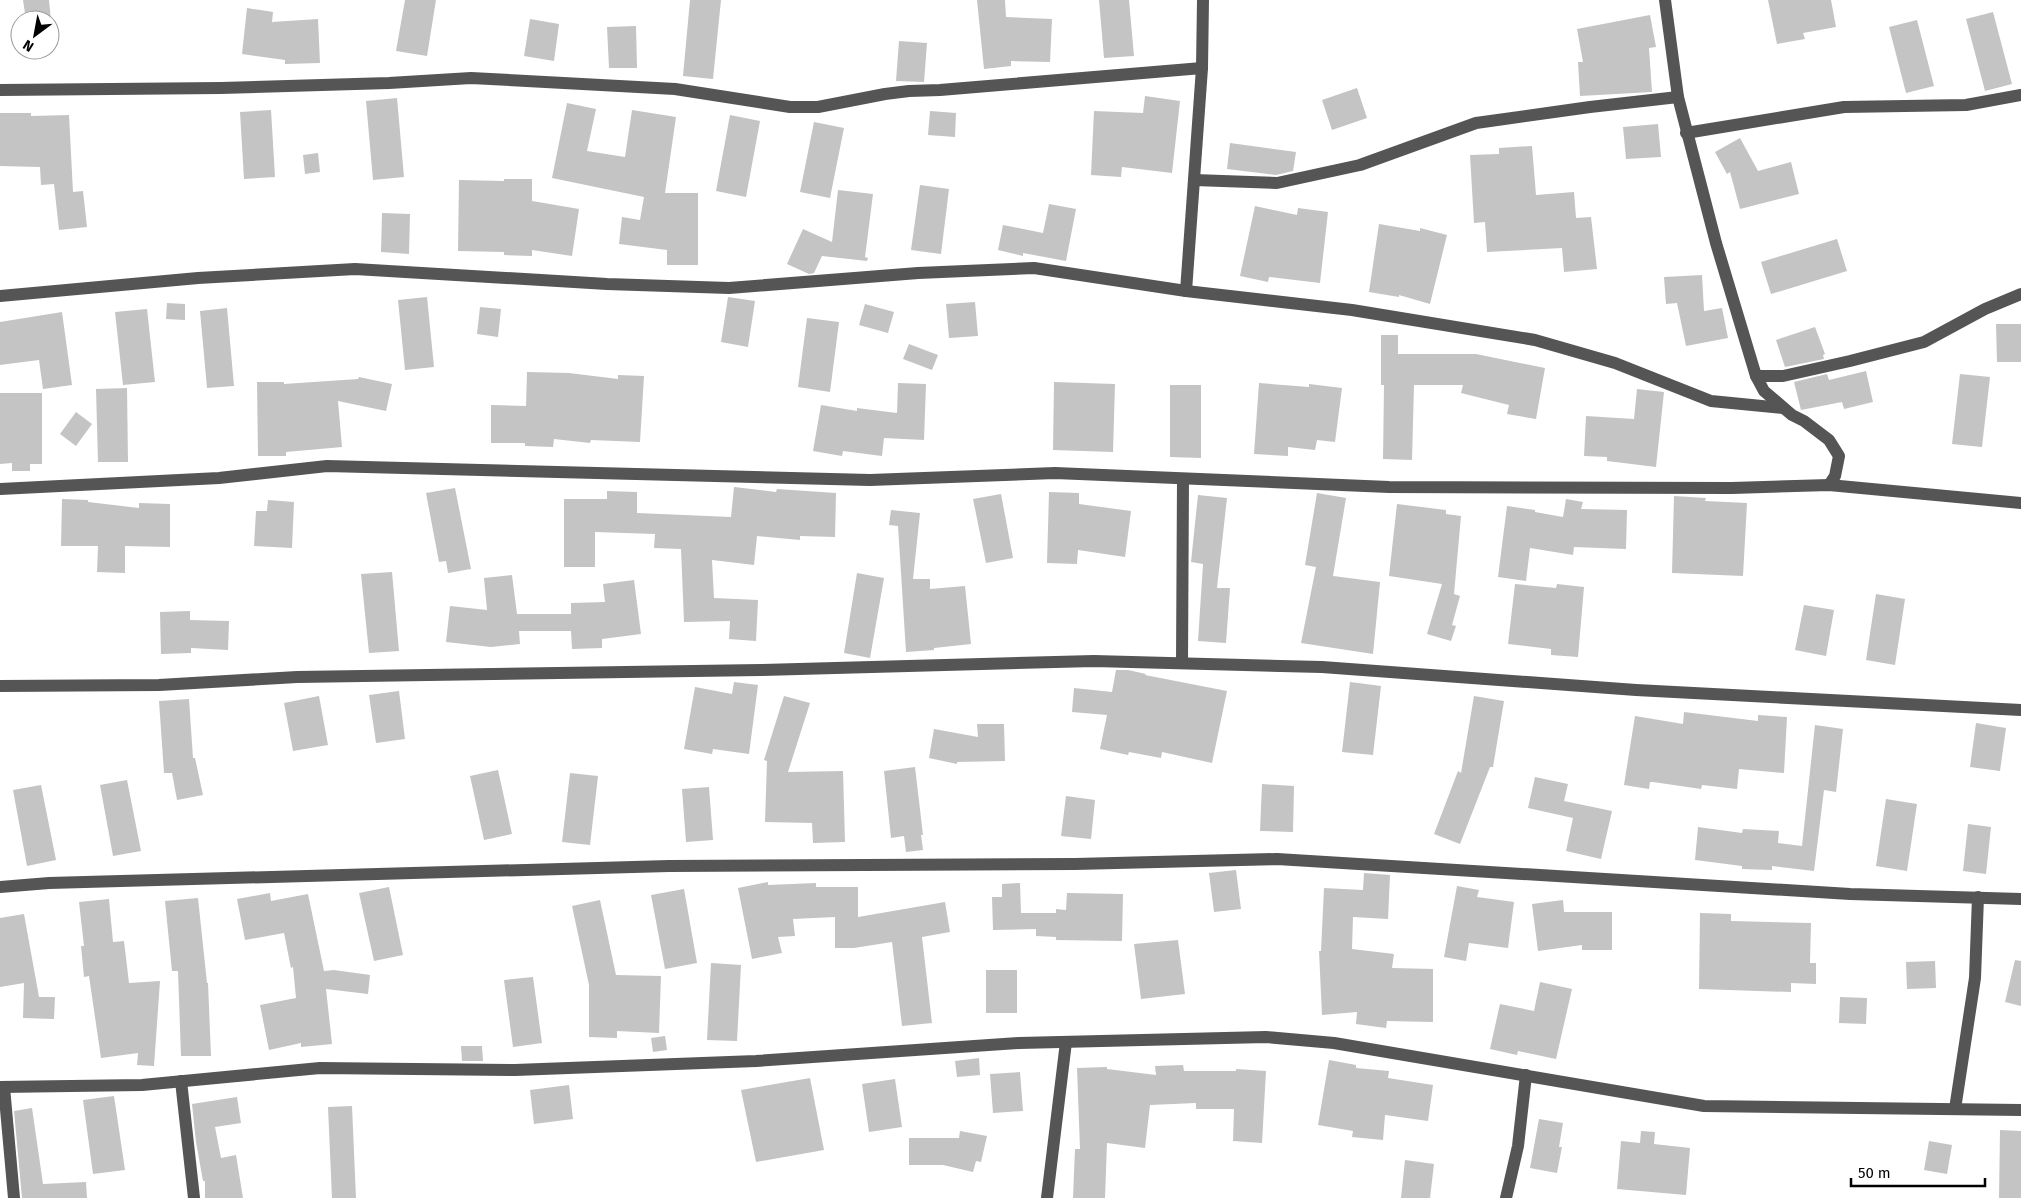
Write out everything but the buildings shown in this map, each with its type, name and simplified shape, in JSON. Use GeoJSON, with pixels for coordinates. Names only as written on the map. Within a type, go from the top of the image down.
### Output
{"type":"FeatureCollection","features":[{"type":"Feature","properties":{"kind":"street"},"geometry":{"type":"LineString","coordinates":[[1186,291],[1202,68],[1202,0]]}},
{"type":"Feature","properties":{"kind":"street"},"geometry":{"type":"LineString","coordinates":[[1665,0],[1678,97],[1686,133],[1756,376],[1764,391],[1783,408],[1829,440],[1839,456],[1835,476],[1829,485]]}},
{"type":"Feature","properties":{"kind":"street"},"geometry":{"type":"LineString","coordinates":[[0,90],[221,88],[389,83],[471,78],[675,89],[790,107],[818,107],[909,91],[1202,68]]}},
{"type":"Feature","properties":{"kind":"street"},"geometry":{"type":"LineString","coordinates":[[1686,133],[1844,107],[1966,105],[2021,94]]}},
{"type":"Feature","properties":{"kind":"street"},"geometry":{"type":"LineString","coordinates":[[1194,180],[1277,183],[1360,165],[1476,124],[1590,107],[1678,97]]}},
{"type":"Feature","properties":{"kind":"street"},"geometry":{"type":"LineString","coordinates":[[0,296],[198,278],[355,269],[607,284],[729,288],[918,273],[1034,268],[1186,291],[1352,310],[1535,340],[1615,363],[1711,401],[1783,408]]}},
{"type":"Feature","properties":{"kind":"street"},"geometry":{"type":"LineString","coordinates":[[1756,376],[1783,376],[1924,342],[1985,309],[2021,294]]}},
{"type":"Feature","properties":{"kind":"street"},"geometry":{"type":"LineString","coordinates":[[0,489],[219,478],[327,466],[870,480],[1055,474],[1389,487],[1732,488],[1829,485],[2021,503]]}},
{"type":"Feature","properties":{"kind":"street"},"geometry":{"type":"LineString","coordinates":[[1182,663],[1183,479]]}},
{"type":"Feature","properties":{"kind":"street"},"geometry":{"type":"LineString","coordinates":[[0,686],[159,685],[297,677],[761,670],[1094,661],[1322,667],[1636,690],[2021,710]]}},
{"type":"Feature","properties":{"kind":"street"},"geometry":{"type":"LineString","coordinates":[[0,887],[49,883],[669,866],[1065,864],[1277,859],[1850,894],[2021,899]]}},
{"type":"Feature","properties":{"kind":"street"},"geometry":{"type":"LineString","coordinates":[[1955,1109],[1975,978],[1978,897]]}},
{"type":"Feature","properties":{"kind":"street"},"geometry":{"type":"LineString","coordinates":[[14,1198],[2,1087],[142,1085],[320,1068],[515,1070],[756,1061],[1019,1043],[1266,1037],[1334,1042],[1704,1106],[2021,1110]]}},
{"type":"Feature","properties":{"kind":"street"},"geometry":{"type":"LineString","coordinates":[[1047,1198],[1066,1042]]}},
{"type":"Feature","properties":{"kind":"street"},"geometry":{"type":"LineString","coordinates":[[1506,1198],[1518,1146],[1526,1075]]}},
{"type":"Feature","properties":{"kind":"street"},"geometry":{"type":"LineString","coordinates":[[181,1081],[194,1198]]}}]}
